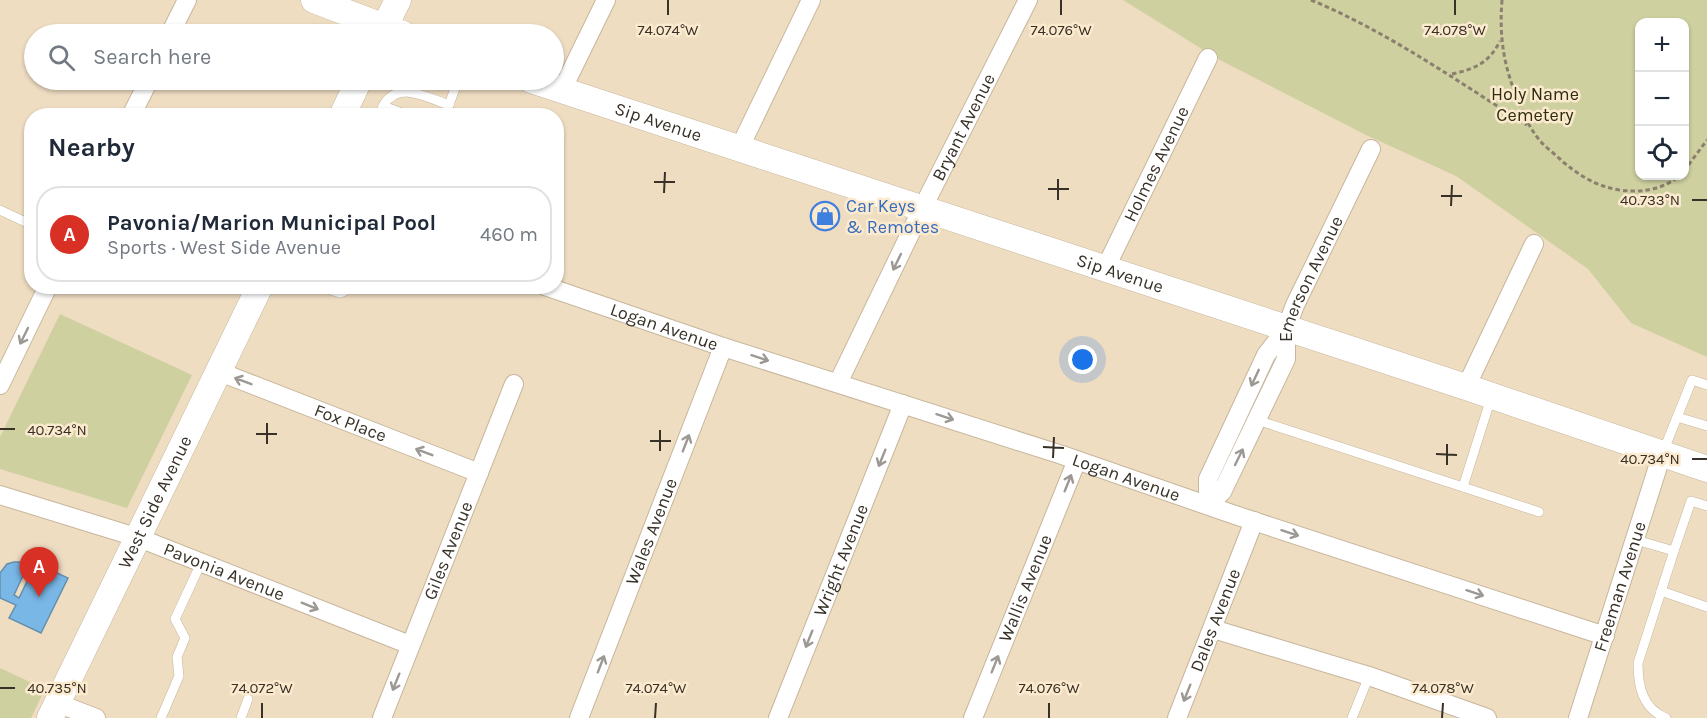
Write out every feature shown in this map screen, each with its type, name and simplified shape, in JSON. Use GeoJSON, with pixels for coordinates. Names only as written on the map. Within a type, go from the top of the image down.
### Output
{"type":"FeatureCollection","features":[{"type":"Feature","properties":{"kind":"street"},"geometry":{"type":"LineString","coordinates":[[176,24],[187,0]]}},
{"type":"Feature","properties":{"kind":"street"},"geometry":{"type":"LineString","coordinates":[[314,0],[371,24]]}},
{"type":"Feature","properties":{"kind":"street"},"geometry":{"type":"LineString","coordinates":[[392,24],[398,0]]}},
{"type":"Feature","properties":{"kind":"street"},"geometry":{"type":"LineString","coordinates":[[564,86],[606,0]]}},
{"type":"Feature","properties":{"kind":"street"},"geometry":{"type":"LineString","coordinates":[[739,149],[811,0]]}},
{"type":"Feature","properties":{"kind":"street","name":"Bryant Avenue"},"geometry":{"type":"LineString","coordinates":[[838,383],[922,209],[1028,0]]}},
{"type":"Feature","properties":{"kind":"street","name":"Holmes Avenue"},"geometry":{"type":"LineString","coordinates":[[1105,269],[1208,58]]}},
{"type":"Feature","properties":{"kind":"street"},"geometry":{"type":"LineString","coordinates":[[135,108],[144,90]]}},
{"type":"Feature","properties":{"kind":"street"},"geometry":{"type":"LineString","coordinates":[[346,108],[354,90]]}},
{"type":"Feature","properties":{"kind":"street","name":"Sip Avenue"},"geometry":{"type":"LineString","coordinates":[[562,90],[1466,387],[1707,470]]}},
{"type":"Feature","properties":{"kind":"street","name":"Emerson Avenue"},"geometry":{"type":"LineString","coordinates":[[1208,505],[1222,492],[1286,359],[1286,329],[1295,305],[1371,149]]}},
{"type":"Feature","properties":{"kind":"street"},"geometry":{"type":"LineString","coordinates":[[1466,387],[1534,244]]}},
{"type":"Feature","properties":{"kind":"street","name":"Logan Avenue"},"geometry":{"type":"LineString","coordinates":[[564,293],[723,347],[1077,460],[1254,521],[1605,636]]}},
{"type":"Feature","properties":{"kind":"street"},"geometry":{"type":"LineString","coordinates":[[0,386],[44,294]]}},
{"type":"Feature","properties":{"kind":"street","name":"West Side Avenue"},"geometry":{"type":"LineString","coordinates":[[53,711],[256,294]]}},
{"type":"Feature","properties":{"kind":"street"},"geometry":{"type":"LineString","coordinates":[[1208,505],[1208,478],[1266,355],[1286,329]]}},
{"type":"Feature","properties":{"kind":"street","name":"Wales Avenue"},"geometry":{"type":"LineString","coordinates":[[579,718],[723,347]]}},
{"type":"Feature","properties":{"kind":"street","name":"Fox Place"},"geometry":{"type":"LineString","coordinates":[[220,372],[479,473]]}},
{"type":"Feature","properties":{"kind":"street","name":"Giles Avenue"},"geometry":{"type":"LineString","coordinates":[[382,718],[514,384]]}},
{"type":"Feature","properties":{"kind":"street","name":"Wright Avenue"},"geometry":{"type":"LineString","coordinates":[[778,718],[903,404]]}},
{"type":"Feature","properties":{"kind":"street","name":"Freeman Avenue"},"geometry":{"type":"LineString","coordinates":[[1578,718],[1662,454]]}},
{"type":"Feature","properties":{"kind":"street","name":"Wallis Avenue"},"geometry":{"type":"LineString","coordinates":[[973,718],[1077,460]]}},
{"type":"Feature","properties":{"kind":"street","name":"Pavonia Avenue"},"geometry":{"type":"LineString","coordinates":[[0,495],[139,538],[410,645]]}},
{"type":"Feature","properties":{"kind":"street","name":"Dales Avenue"},"geometry":{"type":"LineString","coordinates":[[1177,718],[1254,521]]}},
{"type":"Feature","properties":{"kind":"street"},"geometry":{"type":"LineString","coordinates":[[1213,629],[1369,676],[1487,718]]}},
{"type":"Feature","properties":{"kind":"street"},"geometry":{"type":"LineString","coordinates":[[53,711],[96,718]]}},
{"type":"Feature","properties":{"kind":"lane"},"geometry":{"type":"LineString","coordinates":[[448,108],[454,90]]}},
{"type":"Feature","properties":{"kind":"lane"},"geometry":{"type":"LineString","coordinates":[[382,108],[388,97],[396,92],[407,92],[449,105]]}},
{"type":"Feature","properties":{"kind":"lane"},"geometry":{"type":"LineString","coordinates":[[0,210],[24,221]]}},
{"type":"Feature","properties":{"kind":"lane"},"geometry":{"type":"LineString","coordinates":[[1662,454],[1692,380],[1707,385]]}},
{"type":"Feature","properties":{"kind":"lane"},"geometry":{"type":"LineString","coordinates":[[1463,487],[1492,396]]}},
{"type":"Feature","properties":{"kind":"lane"},"geometry":{"type":"LineString","coordinates":[[1677,417],[1707,426]]}},
{"type":"Feature","properties":{"kind":"lane"},"geometry":{"type":"LineString","coordinates":[[1257,420],[1539,513]]}},
{"type":"Feature","properties":{"kind":"lane"},"geometry":{"type":"LineString","coordinates":[[1666,718],[1657,714],[1643,698],[1638,681],[1638,663],[1691,501],[1707,506]]}},
{"type":"Feature","properties":{"kind":"lane"},"geometry":{"type":"LineString","coordinates":[[1636,540],[1674,551]]}},
{"type":"Feature","properties":{"kind":"lane"},"geometry":{"type":"LineString","coordinates":[[161,718],[179,675],[177,657],[185,638],[175,619],[201,563]]}},
{"type":"Feature","properties":{"kind":"lane"},"geometry":{"type":"LineString","coordinates":[[1661,591],[1707,607]]}},
{"type":"Feature","properties":{"kind":"lane"},"geometry":{"type":"LineString","coordinates":[[1352,718],[1369,676]]}},
{"type":"Feature","properties":{"kind":"lane"},"geometry":{"type":"LineString","coordinates":[[241,718],[248,699]]}},
{"type":"Feature","properties":{"kind":"path"},"geometry":{"type":"LineString","coordinates":[[1311,0],[1383,36],[1450,75],[1529,126]]}},
{"type":"Feature","properties":{"kind":"path"},"geometry":{"type":"LineString","coordinates":[[1502,0],[1500,39],[1507,75],[1529,126],[1542,143],[1579,176],[1603,187],[1628,191],[1652,190],[1674,180]]}},
{"type":"Feature","properties":{"kind":"path"},"geometry":{"type":"LineString","coordinates":[[1450,75],[1471,70],[1479,65],[1494,54],[1500,39]]}},
{"type":"Feature","properties":{"kind":"path"},"geometry":{"type":"LineString","coordinates":[[1689,164],[1707,140]]}},
{"type":"Feature","properties":{"kind":"green space","name":"Holy Name Cemetery"},"geometry":{"type":"Polygon","coordinates":[[[1123,0],[1707,0],[1707,357],[1631,323],[1588,269],[1456,176],[1366,135],[1218,59],[1123,0]]]}},
{"type":"Feature","properties":{"kind":"green space"},"geometry":{"type":"Polygon","coordinates":[[[60,314],[192,375],[127,508],[0,469],[0,437],[60,314]]]}},
{"type":"Feature","properties":{"kind":"green space"},"geometry":{"type":"Polygon","coordinates":[[[0,668],[45,689],[31,718],[0,718],[0,668]]]}},
{"type":"Feature","properties":{"kind":"water"},"geometry":{"type":"Polygon","coordinates":[[[14,562],[28,565],[14,595],[19,598],[36,563],[68,578],[41,633],[9,618],[16,605],[0,598],[0,573],[7,564],[14,562]]]}},
{"type":"Feature","properties":{"kind":"place","name":"Car Keys & Remotes"},"geometry":{"type":"Point","coordinates":[825,216]}},
{"type":"Feature","properties":{"kind":"place","name":"Pavonia/Marion Municipal Pool"},"geometry":{"type":"Point","coordinates":[39,597]}}]}
